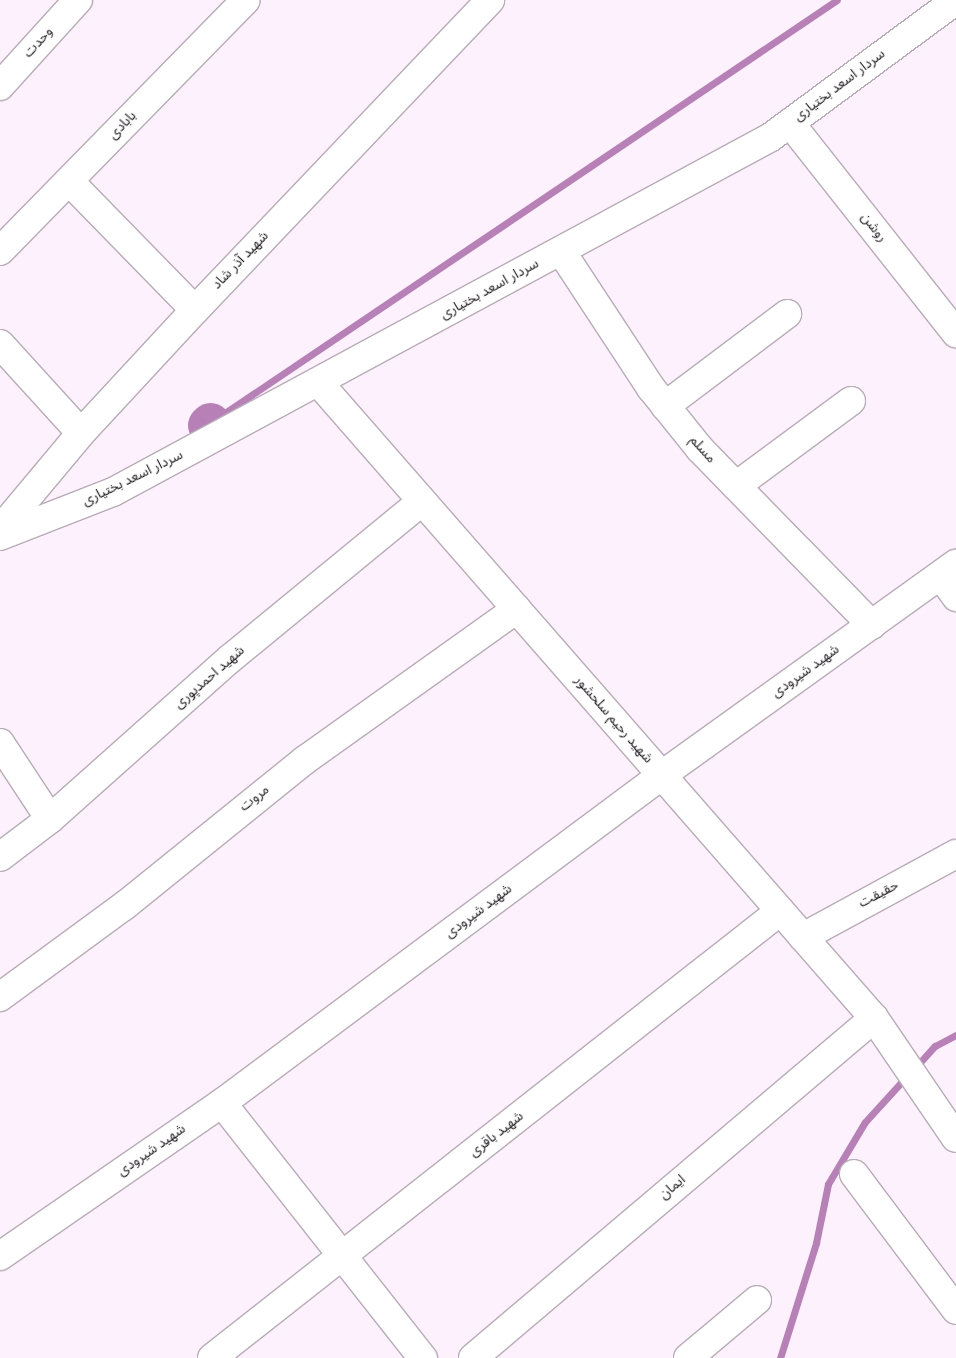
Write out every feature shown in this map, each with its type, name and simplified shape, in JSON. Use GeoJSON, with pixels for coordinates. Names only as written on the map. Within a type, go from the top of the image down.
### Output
{"type":"FeatureCollection","features":[{"type":"Feature","properties":{"kind":"street","name":"وحدت"},"geometry":{"type":"LineString","coordinates":[[0,86],[78,0]]}},
{"type":"Feature","properties":{"kind":"street","name":"بابادی"},"geometry":{"type":"LineString","coordinates":[[0,251],[246,0]]}},
{"type":"Feature","properties":{"kind":"street","name":"شهید آذر شاد"},"geometry":{"type":"LineString","coordinates":[[0,530],[81,434],[195,310],[490,0]]}},
{"type":"Feature","properties":{"kind":"street","name":"سردار اسعد بختیاری"},"geometry":{"type":"LineString","coordinates":[[0,536],[113,492],[319,383],[771,137],[956,0]]}},
{"type":"Feature","properties":{"kind":"street","name":"روشن"},"geometry":{"type":"LineString","coordinates":[[790,123],[956,333]]}},
{"type":"Feature","properties":{"kind":"street"},"geometry":{"type":"LineString","coordinates":[[68,181],[195,310]]}},
{"type":"Feature","properties":{"kind":"street","name":"مسلم"},"geometry":{"type":"LineString","coordinates":[[561,251],[665,406],[700,449],[872,625]]}},
{"type":"Feature","properties":{"kind":"street"},"geometry":{"type":"LineString","coordinates":[[665,406],[787,314]]}},
{"type":"Feature","properties":{"kind":"street"},"geometry":{"type":"LineString","coordinates":[[0,344],[81,434]]}},
{"type":"Feature","properties":{"kind":"street","name":"شهید رحیم سلحشور"},"geometry":{"type":"LineString","coordinates":[[319,383],[874,1018],[956,1138]]}},
{"type":"Feature","properties":{"kind":"street"},"geometry":{"type":"LineString","coordinates":[[736,486],[851,401]]}},
{"type":"Feature","properties":{"kind":"street","name":"شهید احمدپوری"},"geometry":{"type":"LineString","coordinates":[[0,857],[50,819],[231,658],[422,501]]}},
{"type":"Feature","properties":{"kind":"street","name":"شهید شیرودی"},"geometry":{"type":"LineString","coordinates":[[0,1256],[222,1103],[662,775],[872,625],[951,579]]}},
{"type":"Feature","properties":{"kind":"street","name":"مروت"},"geometry":{"type":"LineString","coordinates":[[0,997],[124,906],[305,760],[517,609]]}},
{"type":"Feature","properties":{"kind":"street"},"geometry":{"type":"LineString","coordinates":[[0,743],[50,819]]}},
{"type":"Feature","properties":{"kind":"street","name":"حقیقت"},"geometry":{"type":"LineString","coordinates":[[803,937],[956,854]]}},
{"type":"Feature","properties":{"kind":"street","name":"شهید باقری"},"geometry":{"type":"LineString","coordinates":[[212,1358],[780,911]]}},
{"type":"Feature","properties":{"kind":"street","name":"ایمان"},"geometry":{"type":"LineString","coordinates":[[472,1358],[874,1018]]}},
{"type":"Feature","properties":{"kind":"street"},"geometry":{"type":"LineString","coordinates":[[222,1103],[423,1358]]}},
{"type":"Feature","properties":{"kind":"street"},"geometry":{"type":"LineString","coordinates":[[854,1174],[956,1310]]}},
{"type":"Feature","properties":{"kind":"street"},"geometry":{"type":"LineString","coordinates":[[688,1358],[757,1300]]}},
{"type":"Feature","properties":{"kind":"waterway"},"geometry":{"type":"LineString","coordinates":[[210,423],[837,0]]}},
{"type":"Feature","properties":{"kind":"waterway"},"geometry":{"type":"LineString","coordinates":[[914,1069],[935,1046],[956,1035]]}},
{"type":"Feature","properties":{"kind":"waterway"},"geometry":{"type":"LineString","coordinates":[[780,1358],[816,1243],[828,1184],[865,1122],[907,1076]]}}]}
